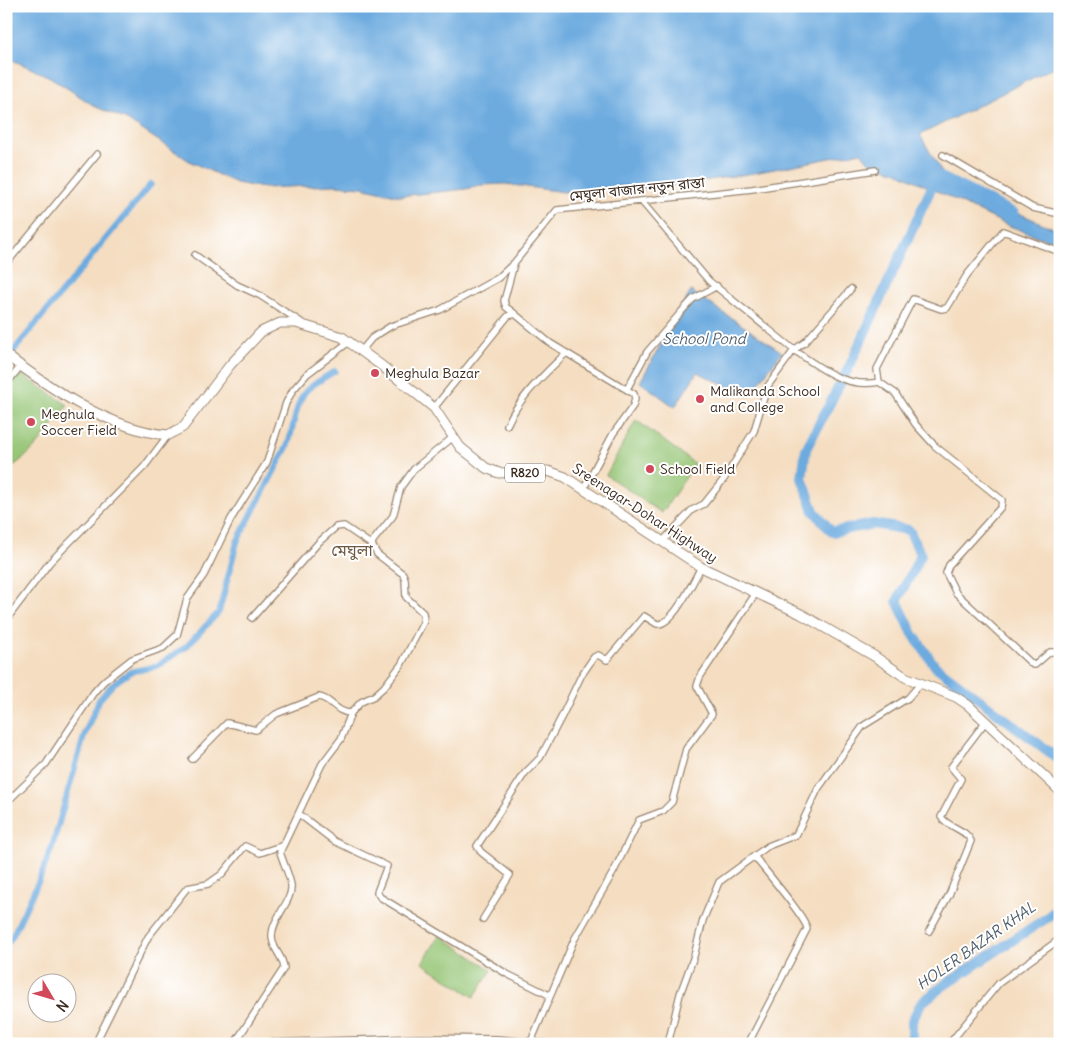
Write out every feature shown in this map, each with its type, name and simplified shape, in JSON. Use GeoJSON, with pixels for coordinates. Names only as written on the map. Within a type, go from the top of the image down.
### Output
{"type":"FeatureCollection","features":[{"type":"Feature","properties":{"kind":"main road","name":"Sreenagar-Dohar Highway"},"geometry":{"type":"LineString","coordinates":[[168,435],[183,427],[230,365],[261,332],[280,323],[304,324],[342,337],[362,350],[434,408],[452,438],[475,460],[499,473],[548,471],[565,476],[701,567],[808,618],[920,684],[956,697],[986,721],[1060,791]]}},
{"type":"Feature","properties":{"kind":"main road"},"geometry":{"type":"LineString","coordinates":[[6,355],[82,405],[119,422],[168,435]]}},
{"type":"Feature","properties":{"kind":"street"},"geometry":{"type":"LineString","coordinates":[[6,264],[97,154]]}},
{"type":"Feature","properties":{"kind":"street"},"geometry":{"type":"LineString","coordinates":[[943,155],[1033,208],[1060,214]]}},
{"type":"Feature","properties":{"kind":"street","name":"মেঘুলা বাজার নতুন রাস্তা"},"geometry":{"type":"LineString","coordinates":[[362,350],[372,338],[391,326],[440,310],[486,286],[514,263],[557,210],[752,189],[875,170]]}},
{"type":"Feature","properties":{"kind":"street"},"geometry":{"type":"LineString","coordinates":[[642,202],[717,286],[794,350],[834,377],[869,384],[879,382]]}},
{"type":"Feature","properties":{"kind":"street"},"geometry":{"type":"LineString","coordinates":[[1060,252],[1003,231],[967,275],[947,308],[941,309],[913,299],[877,369],[879,382],[895,394],[916,425],[935,446],[1002,500],[1001,507],[949,565],[946,574],[956,593],[1033,664],[1035,665],[1050,652],[1060,652]]}},
{"type":"Feature","properties":{"kind":"street"},"geometry":{"type":"LineString","coordinates":[[194,255],[237,285],[259,295],[304,324]]}},
{"type":"Feature","properties":{"kind":"street"},"geometry":{"type":"LineString","coordinates":[[514,263],[504,300],[506,306],[550,343],[634,394],[633,406],[613,434],[584,488]]}},
{"type":"Feature","properties":{"kind":"street"},"geometry":{"type":"LineString","coordinates":[[627,389],[647,352],[682,311],[693,299],[717,286]]}},
{"type":"Feature","properties":{"kind":"street"},"geometry":{"type":"LineString","coordinates":[[662,542],[692,510],[704,504],[724,479],[754,431],[767,387],[794,350],[805,342],[851,289]]}},
{"type":"Feature","properties":{"kind":"street"},"geometry":{"type":"LineString","coordinates":[[434,408],[508,316],[515,314]]}},
{"type":"Feature","properties":{"kind":"street"},"geometry":{"type":"LineString","coordinates":[[6,803],[46,764],[94,692],[104,681],[132,659],[163,648],[177,635],[188,599],[204,575],[231,519],[267,462],[286,403],[293,390],[306,374],[350,341]]}},
{"type":"Feature","properties":{"kind":"street"},"geometry":{"type":"LineString","coordinates":[[507,425],[523,397],[566,353]]}},
{"type":"Feature","properties":{"kind":"street"},"geometry":{"type":"LineString","coordinates":[[6,384],[19,365]]}},
{"type":"Feature","properties":{"kind":"street"},"geometry":{"type":"LineString","coordinates":[[6,620],[50,562],[144,467],[168,435]]}},
{"type":"Feature","properties":{"kind":"street"},"geometry":{"type":"LineString","coordinates":[[372,545],[375,536],[393,516],[401,487],[414,469],[452,438]]}},
{"type":"Feature","properties":{"kind":"street"},"geometry":{"type":"LineString","coordinates":[[233,1043],[284,968],[282,958],[274,948],[272,938],[272,928],[291,893],[291,886],[280,852],[281,846],[299,814],[322,764],[341,739],[351,713],[361,702],[374,696],[384,687],[401,665],[421,630],[425,616],[406,597],[403,574],[377,554],[372,545],[344,526],[336,527],[319,542],[252,618]]}},
{"type":"Feature","properties":{"kind":"street"},"geometry":{"type":"LineString","coordinates":[[483,919],[510,874],[481,852],[477,846],[525,773],[540,758],[580,676],[594,657],[598,655],[607,660],[644,616],[657,624],[663,622],[683,600],[701,567]]}},
{"type":"Feature","properties":{"kind":"street"},"geometry":{"type":"LineString","coordinates":[[530,1043],[574,940],[614,871],[639,820],[662,812],[672,802],[686,749],[712,714],[697,686],[700,677],[756,593]]}},
{"type":"Feature","properties":{"kind":"street"},"geometry":{"type":"LineString","coordinates":[[668,1044],[680,994],[694,956],[703,920],[719,882],[768,846],[796,835],[818,789],[864,726],[908,698],[920,684]]}},
{"type":"Feature","properties":{"kind":"street"},"geometry":{"type":"LineString","coordinates":[[192,759],[227,723],[256,730],[276,714],[319,697],[325,699],[337,710],[351,713]]}},
{"type":"Feature","properties":{"kind":"street"},"geometry":{"type":"LineString","coordinates":[[929,931],[949,895],[971,841],[969,836],[941,817],[961,779],[951,766],[986,721]]}},
{"type":"Feature","properties":{"kind":"street"},"geometry":{"type":"LineString","coordinates":[[299,814],[334,841],[387,866],[377,892],[380,898],[507,974],[549,995]]}},
{"type":"Feature","properties":{"kind":"street"},"geometry":{"type":"LineString","coordinates":[[95,1044],[148,937],[187,888],[208,884],[222,874],[245,846],[260,853],[281,846]]}},
{"type":"Feature","properties":{"kind":"street"},"geometry":{"type":"LineString","coordinates":[[748,1044],[807,929],[807,925],[795,908],[754,856]]}},
{"type":"Feature","properties":{"kind":"street"},"geometry":{"type":"LineString","coordinates":[[949,1044],[999,983],[1060,939]]}},
{"type":"Feature","properties":{"kind":"street"},"geometry":{"type":"LineString","coordinates":[[233,1043],[421,1038],[552,1044]]}},
{"type":"Feature","properties":{"kind":"green space","name":"Meghula Soccer Field"},"geometry":{"type":"Polygon","coordinates":[[[19,373],[68,405],[33,450],[6,470],[6,388],[19,373]]]}},
{"type":"Feature","properties":{"kind":"green space","name":"School Field"},"geometry":{"type":"Polygon","coordinates":[[[636,420],[695,464],[662,513],[606,475],[636,420]]]}},
{"type":"Feature","properties":{"kind":"green space"},"geometry":{"type":"Polygon","coordinates":[[[440,935],[492,970],[474,997],[422,963],[440,935]]]}},
{"type":"Feature","properties":{"kind":"water"},"geometry":{"type":"Polygon","coordinates":[[[6,6],[1060,6],[1060,64],[920,135],[946,179],[960,188],[1060,231],[1060,245],[1007,225],[895,171],[871,164],[861,152],[754,173],[651,189],[621,186],[564,192],[505,184],[481,185],[466,189],[400,196],[362,187],[334,185],[264,188],[236,183],[191,162],[127,120],[96,107],[50,77],[6,57],[6,6]]]}},
{"type":"Feature","properties":{"kind":"water","name":"School Pond"},"geometry":{"type":"Polygon","coordinates":[[[691,291],[782,352],[749,396],[697,372],[675,407],[640,382],[691,291]]]}},
{"type":"Feature","properties":{"kind":"waterway"},"geometry":{"type":"LineString","coordinates":[[935,174],[1014,213]]}},
{"type":"Feature","properties":{"kind":"waterway"},"geometry":{"type":"LineString","coordinates":[[936,178],[850,365],[806,449],[802,478],[814,511],[832,532],[873,524],[909,530],[921,555],[897,601],[913,634],[935,666],[1060,760]]}},
{"type":"Feature","properties":{"kind":"waterway"},"geometry":{"type":"LineString","coordinates":[[6,360],[151,184]]}},
{"type":"Feature","properties":{"kind":"waterway"},"geometry":{"type":"LineString","coordinates":[[6,945],[12,937],[40,878],[52,847],[85,733],[99,700],[113,684],[130,672],[157,666],[186,647],[219,612],[237,542],[287,447],[300,402],[306,391],[335,371]]}},
{"type":"Feature","properties":{"kind":"waterway","name":"HOLER BAZAR KHAL"},"geometry":{"type":"LineString","coordinates":[[909,1044],[912,1035],[912,1021],[921,1003],[943,986],[1048,917],[1060,906]]}},
{"type":"Feature","properties":{"kind":"place","name":"Meghula Bazar"},"geometry":{"type":"Point","coordinates":[375,373]}},
{"type":"Feature","properties":{"kind":"place","name":"Malikanda School and College"},"geometry":{"type":"Point","coordinates":[700,399]}},
{"type":"Feature","properties":{"kind":"place","name":"Meghula Soccer Field"},"geometry":{"type":"Point","coordinates":[31,422]}},
{"type":"Feature","properties":{"kind":"place","name":"School Field"},"geometry":{"type":"Point","coordinates":[650,469]}},
{"type":"Feature","properties":{"kind":"district","name":"মেঘুলা"},"geometry":{"type":"Point","coordinates":[352,550]}}]}
